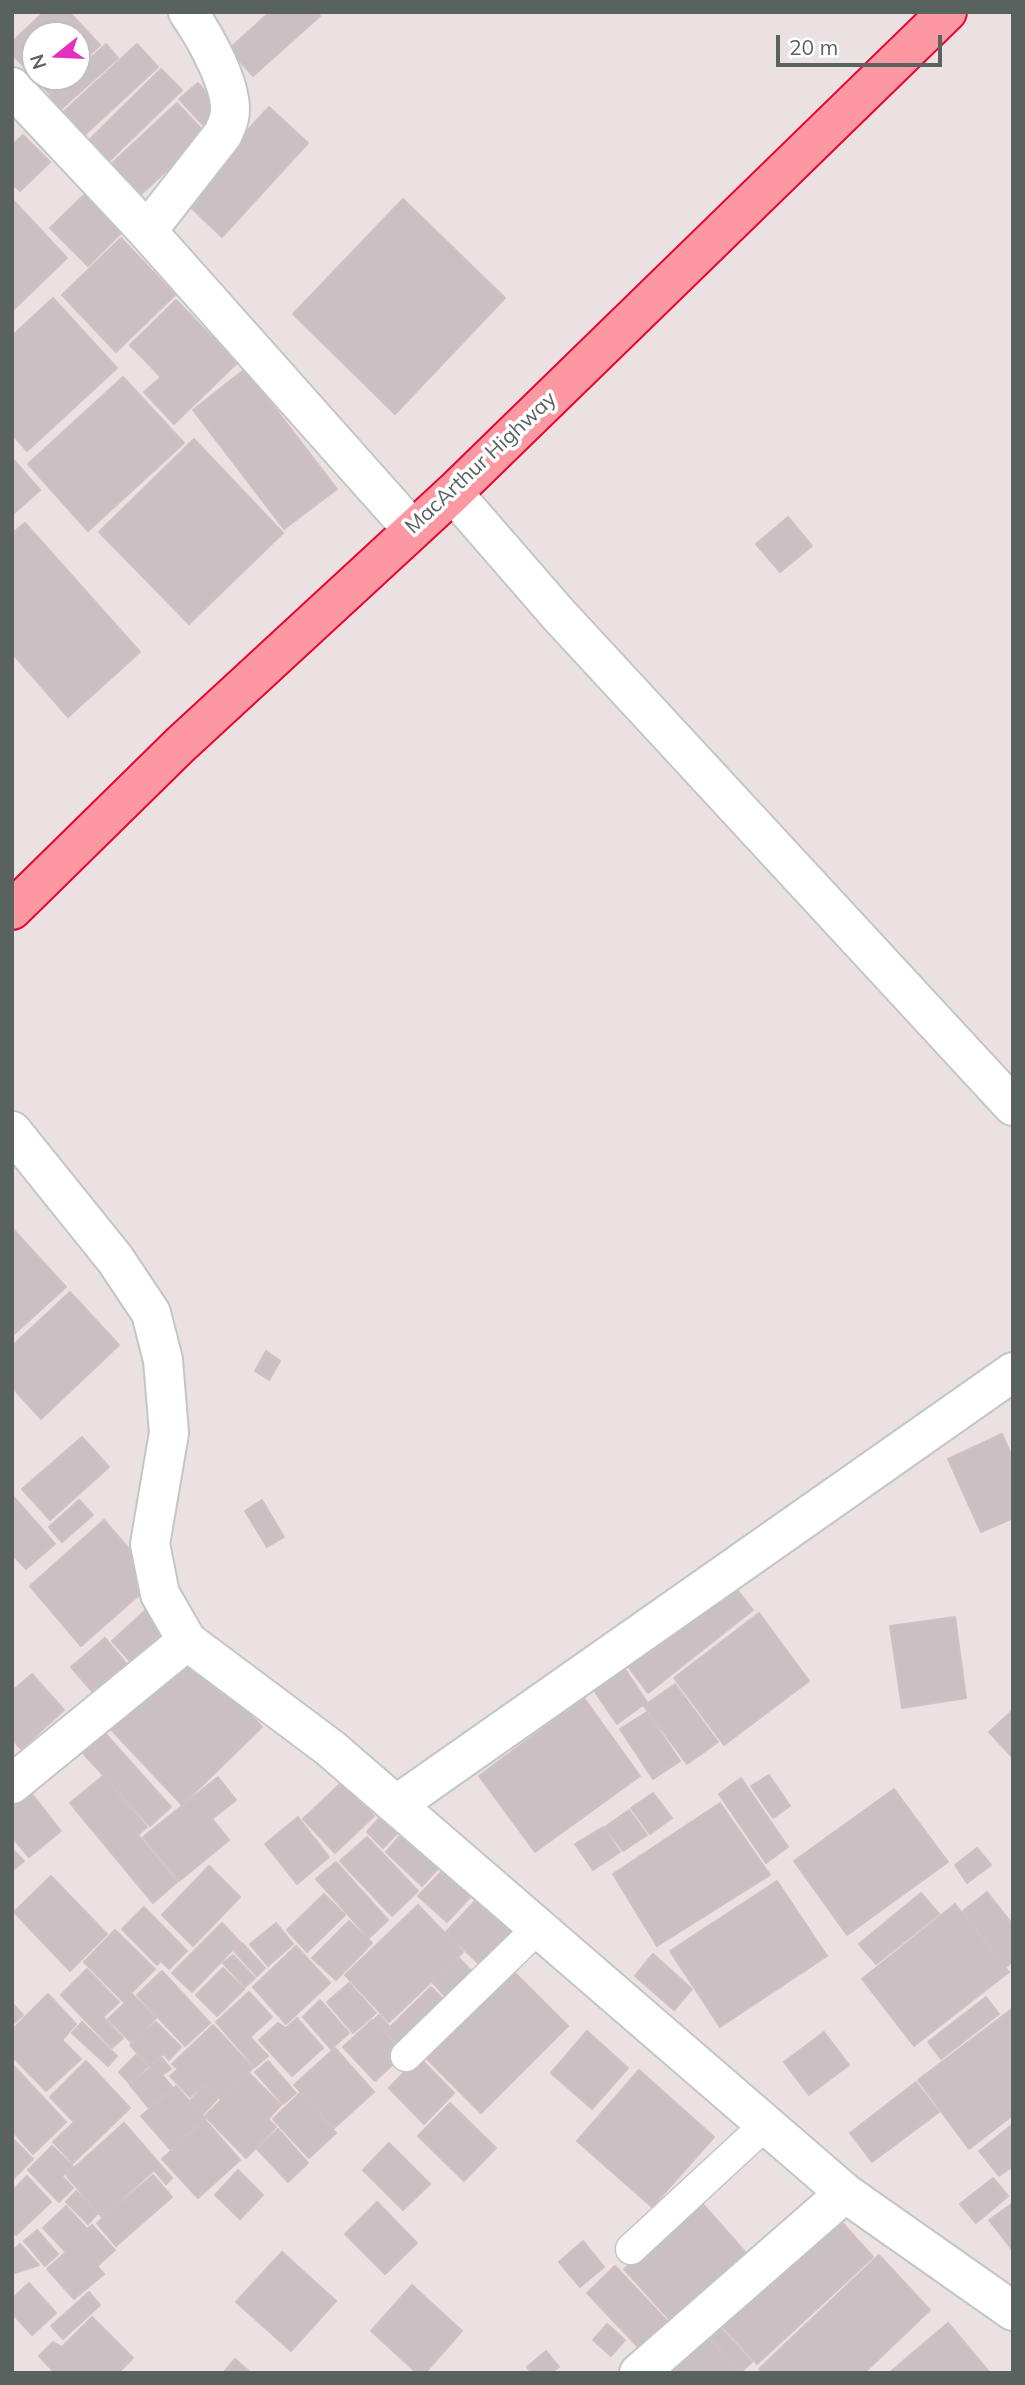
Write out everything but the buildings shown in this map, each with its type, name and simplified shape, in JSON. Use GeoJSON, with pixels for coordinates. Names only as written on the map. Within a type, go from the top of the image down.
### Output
{"type":"FeatureCollection","features":[{"type":"Feature","properties":{"kind":"highway","name":"MacArthur Highway"},"geometry":{"type":"LineString","coordinates":[[12,911],[180,745],[453,494],[947,12]]}},
{"type":"Feature","properties":{"kind":"street"},"geometry":{"type":"LineString","coordinates":[[147,231],[223,134],[230,116],[229,93],[207,39],[188,12]]}},
{"type":"Feature","properties":{"kind":"street"},"geometry":{"type":"LineString","coordinates":[[12,87],[147,231],[412,529]]}},
{"type":"Feature","properties":{"kind":"street"},"geometry":{"type":"LineString","coordinates":[[453,494],[558,614],[1013,1106]]}},
{"type":"Feature","properties":{"kind":"street"},"geometry":{"type":"LineString","coordinates":[[12,1131],[116,1259],[151,1313],[163,1360],[169,1433],[150,1544],[160,1594],[187,1641],[330,1748],[845,2193],[1008,2300]]}},
{"type":"Feature","properties":{"kind":"street"},"geometry":{"type":"LineString","coordinates":[[396,1805],[1013,1372]]}},
{"type":"Feature","properties":{"kind":"street"},"geometry":{"type":"LineString","coordinates":[[12,1784],[187,1641]]}},
{"type":"Feature","properties":{"kind":"street"},"geometry":{"type":"LineString","coordinates":[[639,2373],[845,2193]]}},
{"type":"Feature","properties":{"kind":"lane"},"geometry":{"type":"LineString","coordinates":[[406,2056],[538,1928]]}},
{"type":"Feature","properties":{"kind":"lane"},"geometry":{"type":"LineString","coordinates":[[631,2249],[765,2125]]}}]}
